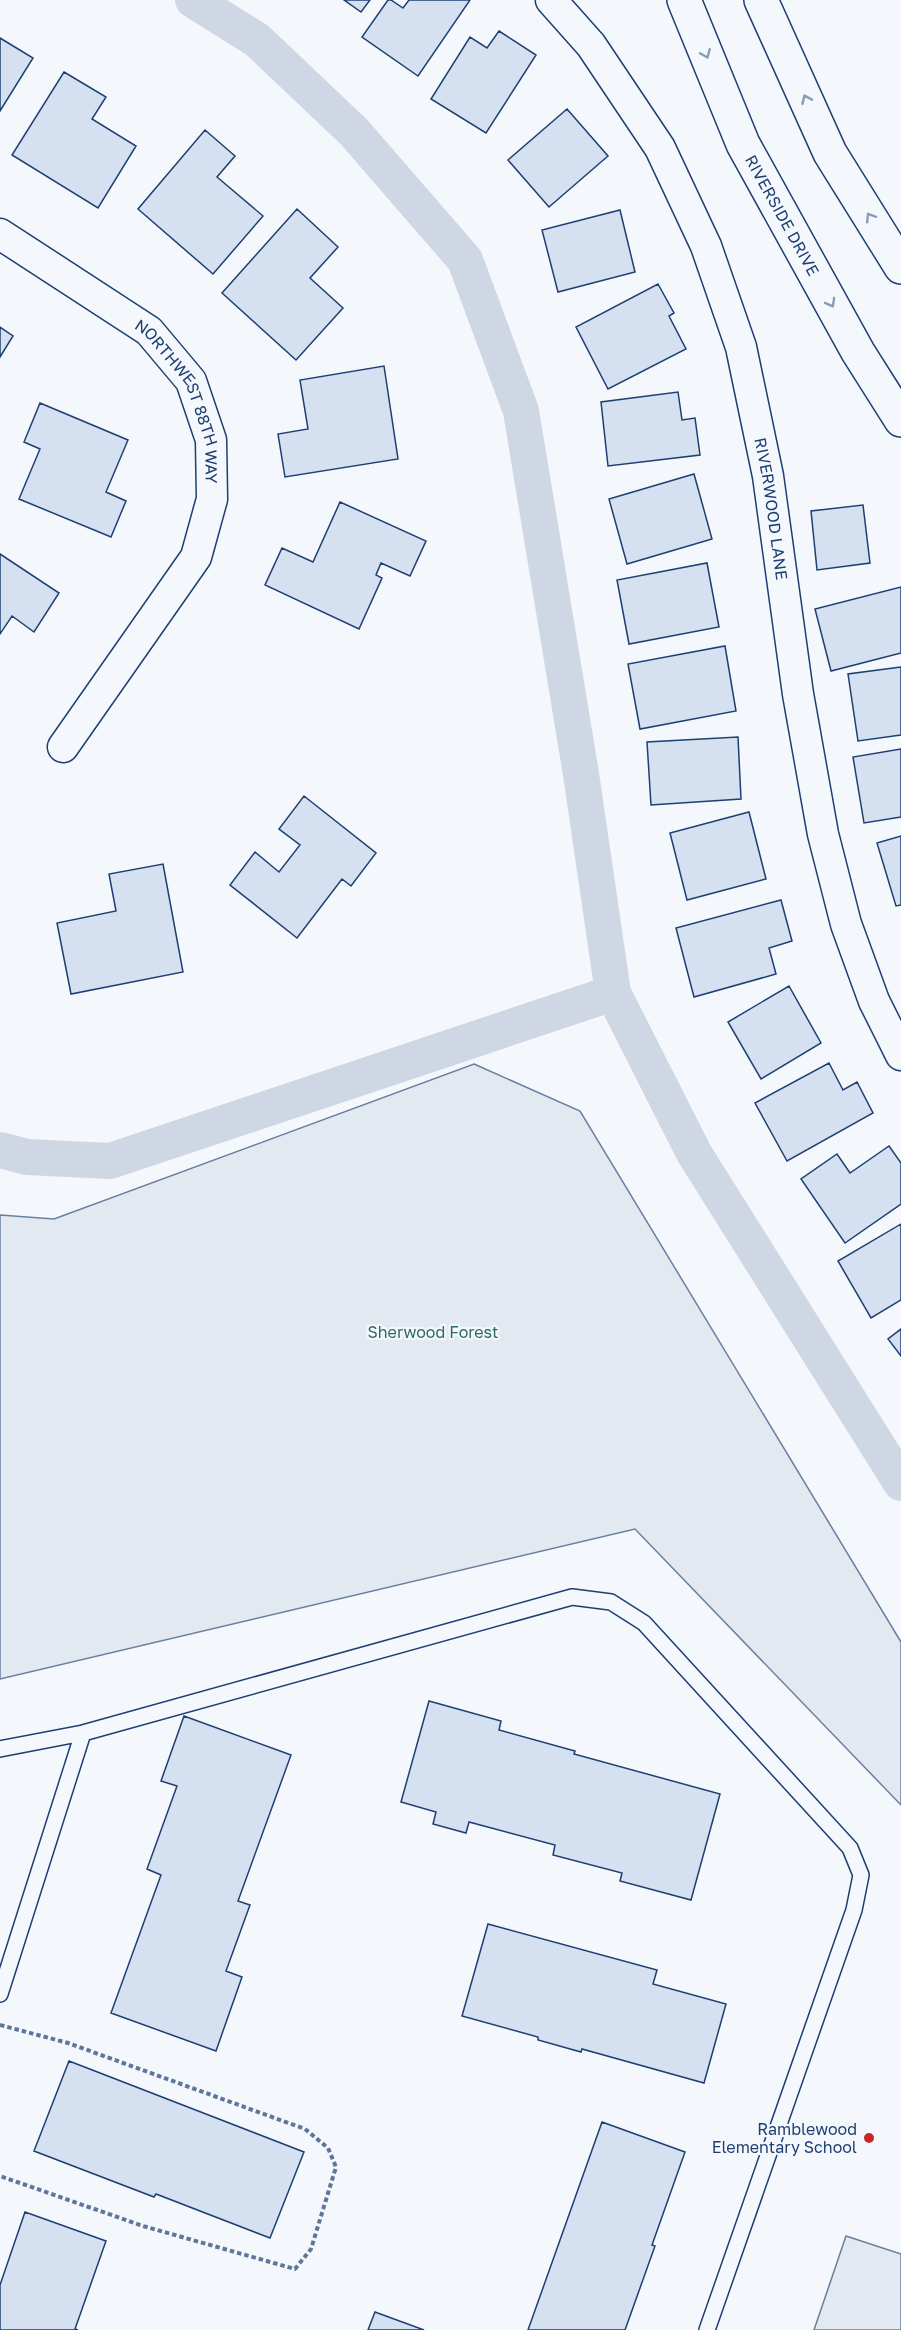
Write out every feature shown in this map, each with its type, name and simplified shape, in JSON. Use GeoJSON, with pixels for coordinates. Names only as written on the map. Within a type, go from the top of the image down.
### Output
{"type":"FeatureCollection","features":[{"type":"Feature","properties":{"kind":"street","name":"RIVERWOOD LANE"},"geometry":{"type":"LineString","coordinates":[[550,0],[591,45],[660,148],[706,246],[741,347],[768,476],[798,694],[823,834],[846,924],[874,1001],[901,1055]]}},
{"type":"Feature","properties":{"kind":"street","name":"RIVERSIDE DRIVE"},"geometry":{"type":"LineString","coordinates":[[684,0],[743,144],[858,352],[901,420]]}},
{"type":"Feature","properties":{"kind":"street"},"geometry":{"type":"LineString","coordinates":[[761,0],[830,153],[901,267]]}},
{"type":"Feature","properties":{"kind":"street","name":"NORTHWEST 88TH WAY"},"geometry":{"type":"LineString","coordinates":[[0,234],[149,331],[191,381],[211,440],[212,499],[196,557],[63,747]]}},
{"type":"Feature","properties":{"kind":"lane"},"geometry":{"type":"LineString","coordinates":[[0,1749],[84,1732],[572,1597],[610,1602],[644,1623],[850,1848],[861,1875],[854,1910],[707,2330]]}},
{"type":"Feature","properties":{"kind":"lane"},"geometry":{"type":"LineString","coordinates":[[0,1994],[84,1732]]}},
{"type":"Feature","properties":{"kind":"path"},"geometry":{"type":"LineString","coordinates":[[0,2025],[68,2043],[305,2128],[328,2148],[336,2167],[311,2249],[295,2269],[143,2226],[0,2176]]}},
{"type":"Feature","properties":{"kind":"green space","name":"Sherwood Forest"},"geometry":{"type":"Polygon","coordinates":[[[474,1064],[580,1111],[901,1642],[901,1805],[635,1529],[0,1679],[0,1215],[54,1219],[474,1064]]]}},
{"type":"Feature","properties":{"kind":"green space"},"geometry":{"type":"Polygon","coordinates":[[[846,2236],[901,2254],[901,2330],[814,2330],[846,2236]]]}},
{"type":"Feature","properties":{"kind":"building"},"geometry":{"type":"Polygon","coordinates":[[[344,0],[370,0],[361,12],[344,0]]]}},
{"type":"Feature","properties":{"kind":"building"},"geometry":{"type":"Polygon","coordinates":[[[388,0],[403,8],[409,0],[470,0],[418,76],[362,37],[388,0]]]}},
{"type":"Feature","properties":{"kind":"building"},"geometry":{"type":"Polygon","coordinates":[[[499,31],[536,55],[486,133],[431,99],[470,37],[487,48],[499,31]]]}},
{"type":"Feature","properties":{"kind":"building"},"geometry":{"type":"Polygon","coordinates":[[[0,38],[33,58],[0,111],[0,38]]]}},
{"type":"Feature","properties":{"kind":"building"},"geometry":{"type":"Polygon","coordinates":[[[64,72],[106,97],[92,119],[136,146],[98,208],[12,155],[64,72]]]}},
{"type":"Feature","properties":{"kind":"building"},"geometry":{"type":"Polygon","coordinates":[[[567,109],[608,156],[549,207],[508,160],[567,109]]]}},
{"type":"Feature","properties":{"kind":"building"},"geometry":{"type":"Polygon","coordinates":[[[205,130],[235,156],[217,177],[263,216],[213,274],[138,209],[205,130]]]}},
{"type":"Feature","properties":{"kind":"building"},"geometry":{"type":"Polygon","coordinates":[[[297,209],[338,247],[310,278],[343,308],[296,360],[222,293],[297,209]]]}},
{"type":"Feature","properties":{"kind":"building"},"geometry":{"type":"Polygon","coordinates":[[[620,210],[635,272],[558,292],[542,230],[620,210]]]}},
{"type":"Feature","properties":{"kind":"building"},"geometry":{"type":"Polygon","coordinates":[[[658,284],[674,313],[669,316],[686,349],[608,389],[576,327],[658,284]]]}},
{"type":"Feature","properties":{"kind":"building"},"geometry":{"type":"Polygon","coordinates":[[[0,327],[13,336],[0,357],[0,327]]]}},
{"type":"Feature","properties":{"kind":"building"},"geometry":{"type":"Polygon","coordinates":[[[384,366],[398,459],[285,477],[278,434],[308,429],[300,380],[384,366]]]}},
{"type":"Feature","properties":{"kind":"building"},"geometry":{"type":"Polygon","coordinates":[[[678,392],[682,420],[695,418],[700,455],[608,466],[601,402],[678,392]]]}},
{"type":"Feature","properties":{"kind":"building"},"geometry":{"type":"Polygon","coordinates":[[[40,403],[128,440],[106,492],[126,501],[111,537],[19,499],[40,449],[24,442],[40,403]]]}},
{"type":"Feature","properties":{"kind":"building"},"geometry":{"type":"Polygon","coordinates":[[[694,474],[712,539],[627,564],[609,499],[694,474]]]}},
{"type":"Feature","properties":{"kind":"building"},"geometry":{"type":"Polygon","coordinates":[[[340,502],[426,541],[410,576],[381,563],[376,575],[382,578],[359,629],[265,585],[282,548],[313,562],[340,502]]]}},
{"type":"Feature","properties":{"kind":"building"},"geometry":{"type":"Polygon","coordinates":[[[863,505],[870,563],[817,570],[811,511],[863,505]]]}},
{"type":"Feature","properties":{"kind":"building"},"geometry":{"type":"Polygon","coordinates":[[[0,554],[59,593],[34,632],[12,616],[0,634],[0,554]]]}},
{"type":"Feature","properties":{"kind":"building"},"geometry":{"type":"Polygon","coordinates":[[[707,563],[719,627],[629,644],[617,580],[707,563]]]}},
{"type":"Feature","properties":{"kind":"building"},"geometry":{"type":"Polygon","coordinates":[[[901,587],[901,653],[831,671],[815,609],[901,587]]]}},
{"type":"Feature","properties":{"kind":"building"},"geometry":{"type":"Polygon","coordinates":[[[725,646],[736,711],[640,729],[628,664],[725,646]]]}},
{"type":"Feature","properties":{"kind":"building"},"geometry":{"type":"Polygon","coordinates":[[[901,667],[901,735],[858,741],[848,674],[901,667]]]}},
{"type":"Feature","properties":{"kind":"building"},"geometry":{"type":"Polygon","coordinates":[[[738,737],[741,799],[651,805],[647,742],[738,737]]]}},
{"type":"Feature","properties":{"kind":"building"},"geometry":{"type":"Polygon","coordinates":[[[901,749],[901,817],[864,823],[853,757],[901,749]]]}},
{"type":"Feature","properties":{"kind":"building"},"geometry":{"type":"Polygon","coordinates":[[[304,796],[376,853],[351,886],[342,879],[297,938],[230,885],[255,852],[279,872],[300,845],[279,829],[304,796]]]}},
{"type":"Feature","properties":{"kind":"building"},"geometry":{"type":"Polygon","coordinates":[[[749,812],[766,879],[687,900],[670,833],[749,812]]]}},
{"type":"Feature","properties":{"kind":"building"},"geometry":{"type":"Polygon","coordinates":[[[901,836],[901,905],[896,906],[877,843],[901,836]]]}},
{"type":"Feature","properties":{"kind":"building"},"geometry":{"type":"Polygon","coordinates":[[[163,864],[183,972],[71,994],[57,923],[116,911],[109,874],[163,864]]]}},
{"type":"Feature","properties":{"kind":"building"},"geometry":{"type":"Polygon","coordinates":[[[781,900],[792,941],[769,948],[776,974],[694,997],[676,928],[781,900]]]}},
{"type":"Feature","properties":{"kind":"building"},"geometry":{"type":"Polygon","coordinates":[[[789,986],[821,1043],[761,1079],[728,1022],[789,986]]]}},
{"type":"Feature","properties":{"kind":"building"},"geometry":{"type":"Polygon","coordinates":[[[829,1063],[843,1090],[857,1082],[873,1113],[787,1161],[755,1103],[829,1063]]]}},
{"type":"Feature","properties":{"kind":"building"},"geometry":{"type":"Polygon","coordinates":[[[889,1146],[901,1163],[901,1204],[845,1243],[801,1179],[837,1154],[850,1173],[889,1146]]]}},
{"type":"Feature","properties":{"kind":"building"},"geometry":{"type":"Polygon","coordinates":[[[901,1224],[901,1300],[871,1318],[838,1261],[901,1224]]]}},
{"type":"Feature","properties":{"kind":"building"},"geometry":{"type":"Polygon","coordinates":[[[901,1329],[901,1356],[888,1339],[901,1329]]]}},
{"type":"Feature","properties":{"kind":"building"},"geometry":{"type":"Polygon","coordinates":[[[429,1701],[501,1721],[499,1730],[575,1751],[574,1754],[720,1794],[691,1900],[620,1881],[622,1873],[553,1855],[555,1845],[469,1822],[466,1833],[433,1824],[436,1812],[401,1802],[429,1701]]]}},
{"type":"Feature","properties":{"kind":"building"},"geometry":{"type":"Polygon","coordinates":[[[184,1716],[291,1755],[238,1901],[250,1905],[226,1971],[242,1977],[216,2051],[111,2013],[161,1875],[147,1869],[177,1786],[161,1781],[184,1716]]]}},
{"type":"Feature","properties":{"kind":"building"},"geometry":{"type":"Polygon","coordinates":[[[488,1924],[657,1970],[653,1984],[726,2004],[704,2083],[582,2049],[581,2052],[538,2040],[538,2037],[462,2016],[488,1924]]]}},
{"type":"Feature","properties":{"kind":"building"},"geometry":{"type":"Polygon","coordinates":[[[69,2061],[304,2152],[270,2238],[156,2194],[154,2197],[34,2151],[69,2061]]]}},
{"type":"Feature","properties":{"kind":"building"},"geometry":{"type":"Polygon","coordinates":[[[602,2122],[685,2152],[652,2245],[655,2246],[625,2330],[528,2330],[602,2122]]]}},
{"type":"Feature","properties":{"kind":"building"},"geometry":{"type":"Polygon","coordinates":[[[25,2212],[106,2241],[75,2329],[78,2330],[0,2330],[0,2285],[25,2212]]]}},
{"type":"Feature","properties":{"kind":"building"},"geometry":{"type":"Polygon","coordinates":[[[375,2312],[424,2330],[368,2330],[375,2312]]]}},
{"type":"Feature","properties":{"kind":"waterway"},"geometry":{"type":"LineString","coordinates":[[193,0],[257,40],[354,132],[465,260],[521,411],[581,774],[613,993],[694,1153],[901,1483]]}},
{"type":"Feature","properties":{"kind":"waterway"},"geometry":{"type":"LineString","coordinates":[[0,1150],[27,1157],[110,1161],[613,993]]}},
{"type":"Feature","properties":{"kind":"place","name":"Ramblewood Elementary School"},"geometry":{"type":"Point","coordinates":[869,2138]}}]}
